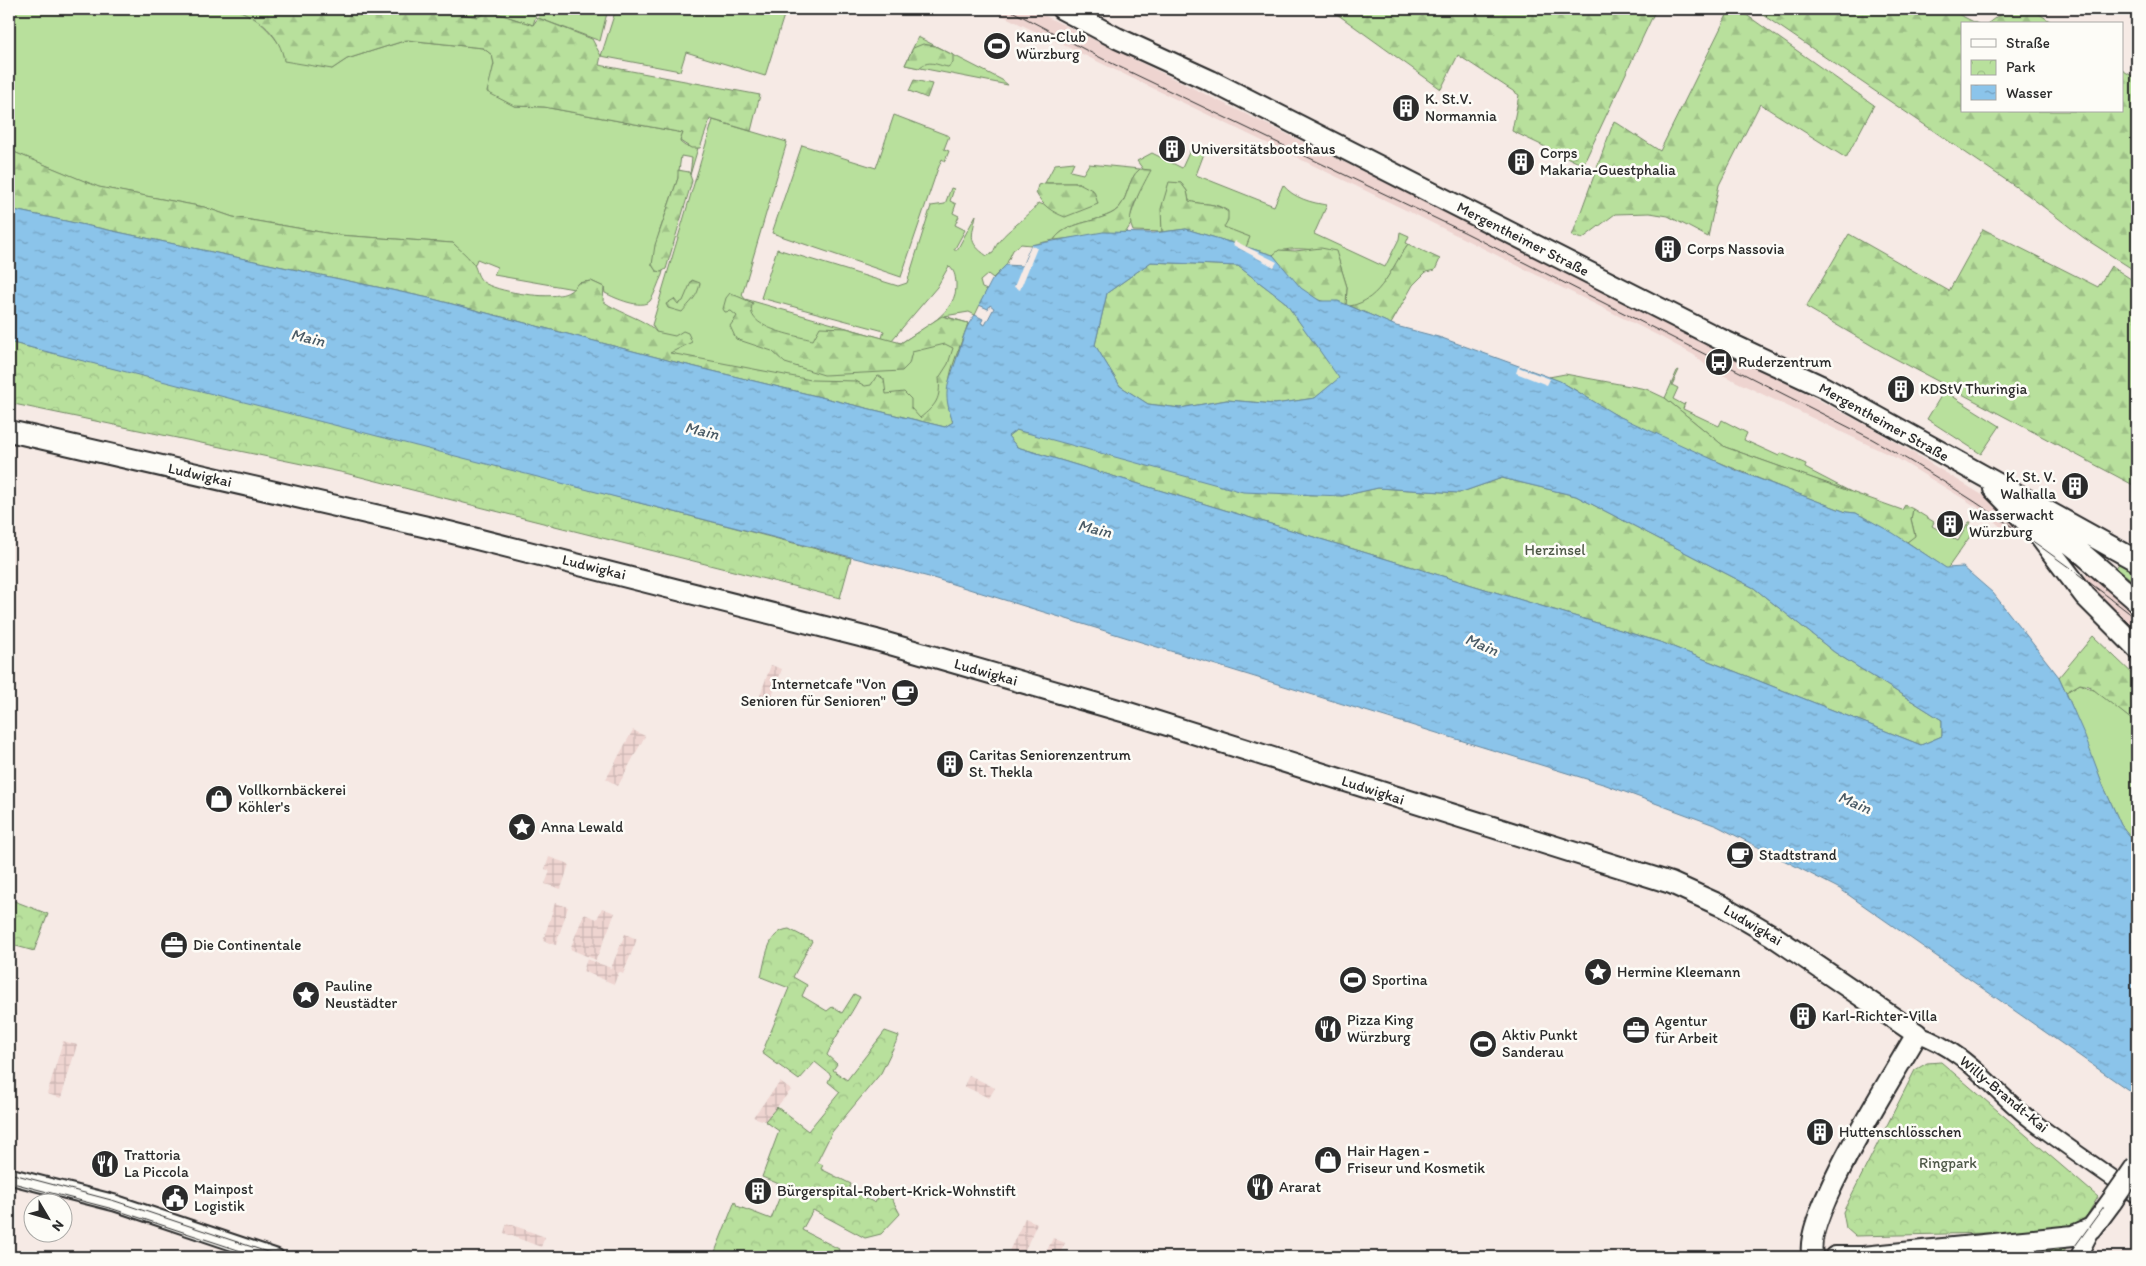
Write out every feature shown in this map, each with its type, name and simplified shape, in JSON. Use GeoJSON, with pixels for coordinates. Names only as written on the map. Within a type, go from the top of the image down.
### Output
{"type":"FeatureCollection","features":[{"type":"Feature","properties":{"kind":"main road","name":"Mergentheimer Straße"},"geometry":{"type":"LineString","coordinates":[[1062,9],[1117,38],[1211,81],[1720,339],[1822,387],[1979,476],[2055,514],[2129,557]]}},
{"type":"Feature","properties":{"kind":"main road","name":"Ludwigkai"},"geometry":{"type":"LineString","coordinates":[[9,431],[488,541],[876,640],[1129,713],[1671,883],[1724,907],[1773,936],[1917,1034]]}},
{"type":"Feature","properties":{"kind":"main road","name":"Mergentheimer Straße"},"geometry":{"type":"LineString","coordinates":[[1979,476],[2037,533],[2085,596],[2137,648]]}},
{"type":"Feature","properties":{"kind":"main road"},"geometry":{"type":"LineString","coordinates":[[1979,476],[2084,555],[2137,601]]}},
{"type":"Feature","properties":{"kind":"main road"},"geometry":{"type":"LineString","coordinates":[[2063,568],[2070,560],[2102,552],[2129,557]]}},
{"type":"Feature","properties":{"kind":"main road"},"geometry":{"type":"LineString","coordinates":[[1813,1257],[1811,1252],[1813,1233],[1819,1214],[1849,1152],[1917,1034]]}},
{"type":"Feature","properties":{"kind":"main road"},"geometry":{"type":"LineString","coordinates":[[1835,1257],[2030,1242],[2073,1236],[2086,1232],[2095,1224],[2137,1165]]}},
{"type":"Feature","properties":{"kind":"street","name":"Willy-Brandt-Kai"},"geometry":{"type":"LineString","coordinates":[[1917,1034],[1937,1041],[1968,1062],[2030,1119],[2137,1196]]}},
{"type":"Feature","properties":{"kind":"street"},"geometry":{"type":"LineString","coordinates":[[9,1176],[114,1203],[276,1257]]}},
{"type":"Feature","properties":{"kind":"street"},"geometry":{"type":"LineString","coordinates":[[2076,1257],[2095,1224]]}},
{"type":"Feature","properties":{"kind":"street"},"geometry":{"type":"LineString","coordinates":[[2073,1236],[2076,1257]]}},
{"type":"Feature","properties":{"kind":"shaded area"},"geometry":{"type":"Polygon","coordinates":[[[989,9],[1031,9],[1683,328],[1877,431],[1984,496],[2022,526],[2023,535],[2014,538],[1977,507],[1898,459],[1710,369],[1694,355],[1657,335],[1416,215],[989,9]]]}},
{"type":"Feature","properties":{"kind":"shaded area"},"geometry":{"type":"Polygon","coordinates":[[[2089,569],[2137,608],[2137,632],[2093,597],[2083,581],[2089,569]]]}},
{"type":"Feature","properties":{"kind":"shaded area"},"geometry":{"type":"Polygon","coordinates":[[[771,665],[782,669],[770,702],[759,698],[771,665]]]}},
{"type":"Feature","properties":{"kind":"shaded area"},"geometry":{"type":"Polygon","coordinates":[[[633,730],[645,736],[618,786],[606,779],[633,730]]]}},
{"type":"Feature","properties":{"kind":"shaded area"},"geometry":{"type":"Polygon","coordinates":[[[549,857],[569,864],[561,889],[545,884],[550,871],[545,869],[549,857]]]}},
{"type":"Feature","properties":{"kind":"shaded area"},"geometry":{"type":"Polygon","coordinates":[[[555,903],[568,907],[556,945],[543,941],[555,903]]]}},
{"type":"Feature","properties":{"kind":"shaded area"},"geometry":{"type":"Polygon","coordinates":[[[602,908],[615,913],[596,960],[570,949],[584,914],[597,919],[602,908]]]}},
{"type":"Feature","properties":{"kind":"shaded area"},"geometry":{"type":"Polygon","coordinates":[[[625,934],[637,939],[623,974],[619,972],[614,984],[583,971],[587,959],[611,968],[625,934]]]}},
{"type":"Feature","properties":{"kind":"shaded area"},"geometry":{"type":"Polygon","coordinates":[[[63,1041],[77,1045],[61,1098],[47,1094],[63,1041]]]}},
{"type":"Feature","properties":{"kind":"shaded area"},"geometry":{"type":"Polygon","coordinates":[[[969,1075],[995,1088],[989,1098],[964,1086],[969,1075]]]}},
{"type":"Feature","properties":{"kind":"shaded area"},"geometry":{"type":"Polygon","coordinates":[[[780,1082],[791,1090],[765,1121],[753,1117],[780,1082]]]}},
{"type":"Feature","properties":{"kind":"shaded area"},"geometry":{"type":"Polygon","coordinates":[[[1025,1218],[1037,1223],[1022,1257],[1009,1251],[1025,1218]]]}},
{"type":"Feature","properties":{"kind":"shaded area"},"geometry":{"type":"Polygon","coordinates":[[[507,1223],[545,1237],[541,1247],[504,1233],[507,1223]]]}},
{"type":"Feature","properties":{"kind":"shaded area"},"geometry":{"type":"Polygon","coordinates":[[[1053,1238],[1065,1243],[1058,1257],[1044,1257],[1053,1238]]]}},
{"type":"Feature","properties":{"kind":"green space"},"geometry":{"type":"Polygon","coordinates":[[[9,9],[235,9],[263,25],[283,50],[332,69],[347,59],[407,40],[483,48],[492,55],[494,63],[492,75],[514,106],[544,107],[683,133],[680,142],[685,146],[698,148],[690,175],[692,158],[681,156],[678,178],[660,230],[652,265],[661,272],[663,271],[655,292],[650,301],[634,304],[605,293],[604,287],[591,281],[578,283],[574,289],[494,275],[497,267],[477,259],[474,267],[474,264],[453,243],[338,235],[233,217],[204,207],[98,187],[9,150],[9,9]]]}},
{"type":"Feature","properties":{"kind":"green space"},"geometry":{"type":"Polygon","coordinates":[[[235,9],[433,9],[478,17],[490,11],[533,25],[538,18],[592,39],[601,56],[599,65],[760,95],[751,131],[710,119],[700,148],[691,148],[680,141],[683,133],[544,107],[514,106],[487,92],[494,64],[492,55],[483,48],[407,40],[347,59],[332,69],[284,61],[274,36],[260,22],[235,9]]]}},
{"type":"Feature","properties":{"kind":"green space"},"geometry":{"type":"Polygon","coordinates":[[[433,9],[538,9],[533,25],[490,11],[478,17],[433,9]]]}},
{"type":"Feature","properties":{"kind":"green space"},"geometry":{"type":"Polygon","coordinates":[[[541,9],[608,9],[600,41],[538,18],[541,9]]]}},
{"type":"Feature","properties":{"kind":"green space"},"geometry":{"type":"Polygon","coordinates":[[[616,9],[786,9],[765,76],[686,52],[680,71],[601,56],[616,9]]]}},
{"type":"Feature","properties":{"kind":"green space"},"geometry":{"type":"Polygon","coordinates":[[[1330,9],[1656,9],[1583,165],[1512,131],[1519,95],[1458,55],[1441,89],[1330,9]]]}},
{"type":"Feature","properties":{"kind":"green space"},"geometry":{"type":"Polygon","coordinates":[[[1730,9],[1738,9],[1874,105],[1846,158],[1760,104],[1719,185],[1708,237],[1668,216],[1650,213],[1615,214],[1582,239],[1572,236],[1614,121],[1660,151],[1730,9]]]}},
{"type":"Feature","properties":{"kind":"green space"},"geometry":{"type":"Polygon","coordinates":[[[1754,9],[1955,9],[1958,14],[1974,22],[1961,22],[1961,112],[2124,112],[2124,71],[2137,79],[2137,272],[2084,238],[2028,195],[1754,9]]]}},
{"type":"Feature","properties":{"kind":"green space"},"geometry":{"type":"Polygon","coordinates":[[[2007,9],[2032,9],[2051,22],[1990,22],[2007,9]]]}},
{"type":"Feature","properties":{"kind":"green space"},"geometry":{"type":"Polygon","coordinates":[[[918,37],[1002,80],[1008,85],[905,65],[918,37]]]}},
{"type":"Feature","properties":{"kind":"green space"},"geometry":{"type":"Polygon","coordinates":[[[923,44],[935,46],[953,55],[953,63],[948,67],[929,63],[919,68],[905,65],[913,48],[923,44]]]}},
{"type":"Feature","properties":{"kind":"green space"},"geometry":{"type":"Polygon","coordinates":[[[914,80],[932,84],[927,98],[909,91],[914,80]]]}},
{"type":"Feature","properties":{"kind":"green space"},"geometry":{"type":"Polygon","coordinates":[[[894,115],[949,136],[944,149],[949,151],[945,161],[942,159],[937,171],[901,277],[772,233],[802,145],[876,168],[894,115]]]}},
{"type":"Feature","properties":{"kind":"green space"},"geometry":{"type":"Polygon","coordinates":[[[713,120],[787,142],[742,295],[745,299],[882,338],[884,331],[761,298],[777,249],[898,286],[907,283],[931,206],[945,204],[951,188],[954,189],[950,201],[956,204],[953,213],[959,216],[955,225],[965,230],[954,250],[957,250],[976,215],[972,234],[974,243],[987,256],[993,253],[1001,239],[1027,216],[1038,203],[1044,205],[1079,183],[1045,183],[1055,164],[1074,162],[1070,171],[1083,174],[1089,164],[1140,169],[1135,173],[1119,208],[1114,212],[1107,216],[1073,226],[1059,234],[1054,240],[1031,245],[1021,244],[1013,250],[1006,265],[993,278],[988,274],[980,281],[982,288],[987,290],[975,315],[969,312],[944,316],[968,323],[957,357],[945,427],[675,362],[652,325],[713,120]],[[949,266],[937,287],[891,341],[901,343],[938,319],[945,311],[955,294],[956,283],[954,272],[949,266]]]}},
{"type":"Feature","properties":{"kind":"green space"},"geometry":{"type":"Polygon","coordinates":[[[1192,146],[1205,151],[1196,175],[1274,206],[1283,185],[1297,197],[1327,205],[1314,234],[1385,267],[1399,239],[1400,232],[1409,236],[1406,243],[1408,244],[1383,285],[1365,302],[1356,306],[1346,305],[1347,287],[1337,255],[1322,251],[1294,249],[1273,255],[1246,247],[1249,237],[1223,227],[1228,211],[1218,206],[1189,201],[1187,191],[1181,183],[1169,183],[1162,209],[1162,232],[1133,231],[1129,220],[1146,173],[1137,161],[1152,153],[1182,168],[1192,146]]]}},
{"type":"Feature","properties":{"kind":"green space"},"geometry":{"type":"Polygon","coordinates":[[[9,150],[99,187],[204,207],[233,217],[338,235],[453,243],[472,262],[483,282],[498,289],[551,296],[565,294],[578,283],[591,281],[604,287],[603,301],[646,324],[656,332],[675,336],[683,331],[688,333],[692,342],[670,353],[811,380],[856,381],[865,386],[871,385],[876,377],[879,376],[884,379],[886,394],[904,392],[911,399],[911,408],[920,418],[936,401],[939,391],[939,378],[948,364],[953,348],[945,344],[912,352],[909,364],[902,371],[824,375],[785,363],[772,351],[736,339],[730,326],[737,316],[731,311],[725,312],[723,309],[726,298],[730,293],[753,303],[752,312],[755,319],[763,325],[784,333],[813,340],[820,327],[846,328],[901,343],[942,316],[968,323],[951,372],[949,384],[949,409],[953,422],[945,427],[675,362],[429,298],[9,209],[9,150]]]}},
{"type":"Feature","properties":{"kind":"green space"},"geometry":{"type":"Polygon","coordinates":[[[1140,169],[1151,170],[1134,205],[1130,219],[1131,224],[1126,232],[1054,240],[1059,234],[1073,226],[1107,216],[1119,208],[1135,173],[1140,169]]]}},
{"type":"Feature","properties":{"kind":"green space"},"geometry":{"type":"Polygon","coordinates":[[[678,170],[689,172],[692,181],[666,269],[661,272],[656,271],[652,265],[655,245],[678,178],[678,170]]]}},
{"type":"Feature","properties":{"kind":"green space"},"geometry":{"type":"Polygon","coordinates":[[[1169,182],[1181,183],[1187,191],[1189,201],[1214,205],[1228,212],[1228,220],[1224,227],[1250,237],[1246,247],[1186,229],[1162,232],[1161,209],[1169,182]]]}},
{"type":"Feature","properties":{"kind":"green space"},"geometry":{"type":"Polygon","coordinates":[[[1045,183],[1079,183],[1094,191],[1098,204],[1065,217],[1048,208],[1036,193],[1038,185],[1045,183]]]}},
{"type":"Feature","properties":{"kind":"green space"},"geometry":{"type":"Polygon","coordinates":[[[1983,229],[2098,287],[2111,266],[2137,283],[2137,487],[1881,351],[1806,307],[1849,234],[1949,291],[1983,229]]]}},
{"type":"Feature","properties":{"kind":"green space"},"geometry":{"type":"Polygon","coordinates":[[[1408,244],[1440,259],[1435,270],[1426,272],[1413,285],[1391,324],[1350,306],[1361,303],[1378,290],[1408,244]]]}},
{"type":"Feature","properties":{"kind":"green space"},"geometry":{"type":"Polygon","coordinates":[[[1321,248],[1336,251],[1347,287],[1346,305],[1322,301],[1312,297],[1299,287],[1273,255],[1279,250],[1295,251],[1321,248]]]}},
{"type":"Feature","properties":{"kind":"green space"},"geometry":{"type":"Polygon","coordinates":[[[1151,262],[1238,266],[1285,302],[1340,378],[1315,398],[1275,404],[1227,400],[1180,408],[1148,404],[1120,386],[1095,345],[1107,293],[1151,262]]]}},
{"type":"Feature","properties":{"kind":"green space"},"geometry":{"type":"Polygon","coordinates":[[[692,280],[700,283],[696,296],[691,302],[682,312],[668,308],[666,304],[674,299],[678,304],[683,301],[692,280]]]}},
{"type":"Feature","properties":{"kind":"green space"},"geometry":{"type":"Polygon","coordinates":[[[9,342],[360,430],[851,558],[840,598],[345,473],[9,403],[9,342]]]}},
{"type":"Feature","properties":{"kind":"green space"},"geometry":{"type":"Polygon","coordinates":[[[1679,370],[1672,385],[1678,388],[1673,399],[1684,405],[1685,403],[1683,409],[1719,426],[1722,420],[1747,433],[1744,440],[1779,456],[1781,453],[1806,464],[1805,468],[1851,492],[1725,447],[1665,398],[1679,370]]]}},
{"type":"Feature","properties":{"kind":"green space"},"geometry":{"type":"Polygon","coordinates":[[[1565,374],[1646,389],[1665,398],[1725,447],[1902,510],[1905,505],[1913,509],[1911,519],[1915,536],[1907,542],[1856,513],[1846,512],[1759,479],[1646,430],[1609,411],[1567,385],[1549,377],[1565,374]]]}},
{"type":"Feature","properties":{"kind":"green space"},"geometry":{"type":"Polygon","coordinates":[[[1944,391],[2000,426],[1981,454],[1927,419],[1944,391]]]}},
{"type":"Feature","properties":{"kind":"green space","name":"Herzinsel"},"geometry":{"type":"Polygon","coordinates":[[[1016,430],[1342,496],[1378,488],[1459,493],[1502,478],[1576,496],[1754,588],[1834,652],[1942,720],[1942,736],[1921,745],[1663,643],[1017,447],[1008,436],[1016,430]]]}},
{"type":"Feature","properties":{"kind":"green space"},"geometry":{"type":"Polygon","coordinates":[[[1913,509],[1934,522],[1932,526],[1958,541],[1969,522],[1971,522],[1968,528],[1973,532],[1947,569],[1907,542],[1915,535],[1911,519],[1913,509]]]}},
{"type":"Feature","properties":{"kind":"green space"},"geometry":{"type":"Polygon","coordinates":[[[2120,562],[2137,571],[2137,584],[2116,568],[2120,562]]]}},
{"type":"Feature","properties":{"kind":"green space"},"geometry":{"type":"Polygon","coordinates":[[[2093,636],[2137,678],[2137,724],[2089,686],[2080,684],[2066,692],[2059,677],[2093,636]]]}},
{"type":"Feature","properties":{"kind":"green space"},"geometry":{"type":"Polygon","coordinates":[[[2080,684],[2098,692],[2137,724],[2137,845],[2121,825],[2066,692],[2080,684]]]}},
{"type":"Feature","properties":{"kind":"green space"},"geometry":{"type":"Polygon","coordinates":[[[9,899],[48,914],[34,951],[9,944],[9,899]]]}},
{"type":"Feature","properties":{"kind":"green space"},"geometry":{"type":"Polygon","coordinates":[[[789,929],[812,941],[793,977],[807,985],[802,996],[827,1011],[832,1007],[842,1013],[854,994],[860,997],[827,1055],[837,1064],[833,1070],[847,1080],[885,1031],[899,1036],[881,1073],[832,1132],[817,1162],[823,1165],[821,1169],[851,1184],[849,1189],[875,1203],[880,1193],[892,1199],[900,1214],[881,1234],[865,1238],[813,1210],[802,1230],[839,1249],[836,1257],[713,1257],[735,1201],[737,1206],[771,1219],[784,1186],[762,1177],[779,1131],[765,1121],[777,1107],[808,1131],[840,1092],[828,1082],[831,1075],[815,1062],[799,1080],[762,1053],[789,988],[761,977],[766,954],[776,935],[789,929]]]}},
{"type":"Feature","properties":{"kind":"green space","name":"Ringpark"},"geometry":{"type":"Polygon","coordinates":[[[1941,1062],[2098,1197],[2086,1217],[2075,1224],[2033,1232],[1855,1236],[1846,1228],[1843,1212],[1915,1070],[1927,1063],[1941,1062]]]}},
{"type":"Feature","properties":{"kind":"green space"},"geometry":{"type":"Polygon","coordinates":[[[2066,1248],[2060,1257],[1970,1257],[2066,1248]]]}},
{"type":"Feature","properties":{"kind":"water","name":"Main"},"geometry":{"type":"Polygon","coordinates":[[[9,209],[429,298],[675,362],[945,427],[953,422],[947,402],[949,380],[967,328],[975,315],[983,319],[981,323],[985,325],[994,308],[990,305],[988,309],[979,305],[992,280],[1006,265],[1022,266],[1031,245],[1103,232],[1154,233],[1186,229],[1273,255],[1301,288],[1320,301],[1338,301],[1396,326],[1442,338],[1560,381],[1616,415],[1738,471],[1846,512],[1856,513],[1893,533],[1946,568],[1963,567],[1993,593],[2059,677],[2121,825],[2137,845],[2137,1096],[1840,889],[1717,826],[1606,785],[933,578],[9,342],[9,209]],[[1151,262],[1107,293],[1095,345],[1120,386],[1148,404],[1180,408],[1227,400],[1275,404],[1315,398],[1339,378],[1285,302],[1238,266],[1151,262]],[[1016,430],[1008,436],[1017,447],[1663,643],[1921,745],[1942,736],[1942,720],[1834,652],[1754,588],[1576,496],[1502,478],[1459,493],[1378,488],[1342,496],[1243,492],[1016,430]]]}},
{"type":"Feature","properties":{"kind":"pier"},"geometry":{"type":"Polygon","coordinates":[[[1235,241],[1277,262],[1274,267],[1233,245],[1235,241]]]}},
{"type":"Feature","properties":{"kind":"pier"},"geometry":{"type":"Polygon","coordinates":[[[1031,245],[1037,248],[1020,290],[1014,287],[1031,245]]]}},
{"type":"Feature","properties":{"kind":"pier"},"geometry":{"type":"Polygon","coordinates":[[[1518,367],[1550,379],[1547,385],[1516,373],[1518,367]]]}},
{"type":"Feature","properties":{"kind":"tram line"},"geometry":{"type":"LineString","coordinates":[[1008,9],[1103,59],[1464,232],[1872,439],[1941,480],[2008,524],[2073,570],[2137,619]]}},
{"type":"Feature","properties":{"kind":"tram line"},"geometry":{"type":"LineString","coordinates":[[2067,1257],[2137,1161]]}},
{"type":"Feature","properties":{"kind":"tram line"},"geometry":{"type":"LineString","coordinates":[[9,1173],[115,1201],[282,1257]]}},
{"type":"Feature","properties":{"kind":"tram line"},"geometry":{"type":"LineString","coordinates":[[9,1182],[113,1209],[241,1251]]}},
{"type":"Feature","properties":{"kind":"place","name":"Kanu-Club Würzburg"},"geometry":{"type":"Point","coordinates":[997,46]}},
{"type":"Feature","properties":{"kind":"place","name":"K. St.V. Normannia"},"geometry":{"type":"Point","coordinates":[1406,108]}},
{"type":"Feature","properties":{"kind":"place","name":"Universitätsbootshaus"},"geometry":{"type":"Point","coordinates":[1172,149]}},
{"type":"Feature","properties":{"kind":"place","name":"Corps Makaria-Guestphalia"},"geometry":{"type":"Point","coordinates":[1521,162]}},
{"type":"Feature","properties":{"kind":"place","name":"Corps Nassovia"},"geometry":{"type":"Point","coordinates":[1668,249]}},
{"type":"Feature","properties":{"kind":"place","name":"Ruderzentrum"},"geometry":{"type":"Point","coordinates":[1719,362]}},
{"type":"Feature","properties":{"kind":"place","name":"KDStV Thuringia"},"geometry":{"type":"Point","coordinates":[1901,389]}},
{"type":"Feature","properties":{"kind":"place","name":"K. St. V. Walhalla"},"geometry":{"type":"Point","coordinates":[2075,486]}},
{"type":"Feature","properties":{"kind":"place","name":"Wasserwacht Würzburg"},"geometry":{"type":"Point","coordinates":[1950,524]}},
{"type":"Feature","properties":{"kind":"place","name":"Internetcafe \"Von Senioren für Senioren\""},"geometry":{"type":"Point","coordinates":[905,693]}},
{"type":"Feature","properties":{"kind":"place","name":"Caritas Seniorenzentrum St. Thekla"},"geometry":{"type":"Point","coordinates":[950,764]}},
{"type":"Feature","properties":{"kind":"place","name":"Vollkornbäckerei Köhler's"},"geometry":{"type":"Point","coordinates":[219,799]}},
{"type":"Feature","properties":{"kind":"place","name":"Anna Lewald"},"geometry":{"type":"Point","coordinates":[522,827]}},
{"type":"Feature","properties":{"kind":"place","name":"Stadtstrand"},"geometry":{"type":"Point","coordinates":[1740,855]}},
{"type":"Feature","properties":{"kind":"place","name":"Die Continentale"},"geometry":{"type":"Point","coordinates":[174,945]}},
{"type":"Feature","properties":{"kind":"place","name":"Hermine Kleemann"},"geometry":{"type":"Point","coordinates":[1598,972]}},
{"type":"Feature","properties":{"kind":"place","name":"Sportina"},"geometry":{"type":"Point","coordinates":[1353,980]}},
{"type":"Feature","properties":{"kind":"place","name":"Pauline Neustädter"},"geometry":{"type":"Point","coordinates":[306,995]}},
{"type":"Feature","properties":{"kind":"place","name":"Karl-Richter-Villa"},"geometry":{"type":"Point","coordinates":[1803,1016]}},
{"type":"Feature","properties":{"kind":"place","name":"Pizza King Würzburg"},"geometry":{"type":"Point","coordinates":[1328,1029]}},
{"type":"Feature","properties":{"kind":"place","name":"Agentur für Arbeit"},"geometry":{"type":"Point","coordinates":[1636,1030]}},
{"type":"Feature","properties":{"kind":"place","name":"Aktiv Punkt Sanderau"},"geometry":{"type":"Point","coordinates":[1483,1044]}},
{"type":"Feature","properties":{"kind":"place","name":"Huttenschlösschen"},"geometry":{"type":"Point","coordinates":[1820,1132]}},
{"type":"Feature","properties":{"kind":"place","name":"Hair Hagen - Friseur und Kosmetik"},"geometry":{"type":"Point","coordinates":[1328,1160]}},
{"type":"Feature","properties":{"kind":"place","name":"Trattoria La Piccola"},"geometry":{"type":"Point","coordinates":[105,1164]}},
{"type":"Feature","properties":{"kind":"place","name":"Ararat"},"geometry":{"type":"Point","coordinates":[1260,1187]}},
{"type":"Feature","properties":{"kind":"place","name":"Bürgerspital-Robert-Krick-Wohnstift"},"geometry":{"type":"Point","coordinates":[758,1191]}},
{"type":"Feature","properties":{"kind":"place","name":"Mainpost Logistik"},"geometry":{"type":"Point","coordinates":[175,1198]}}]}
